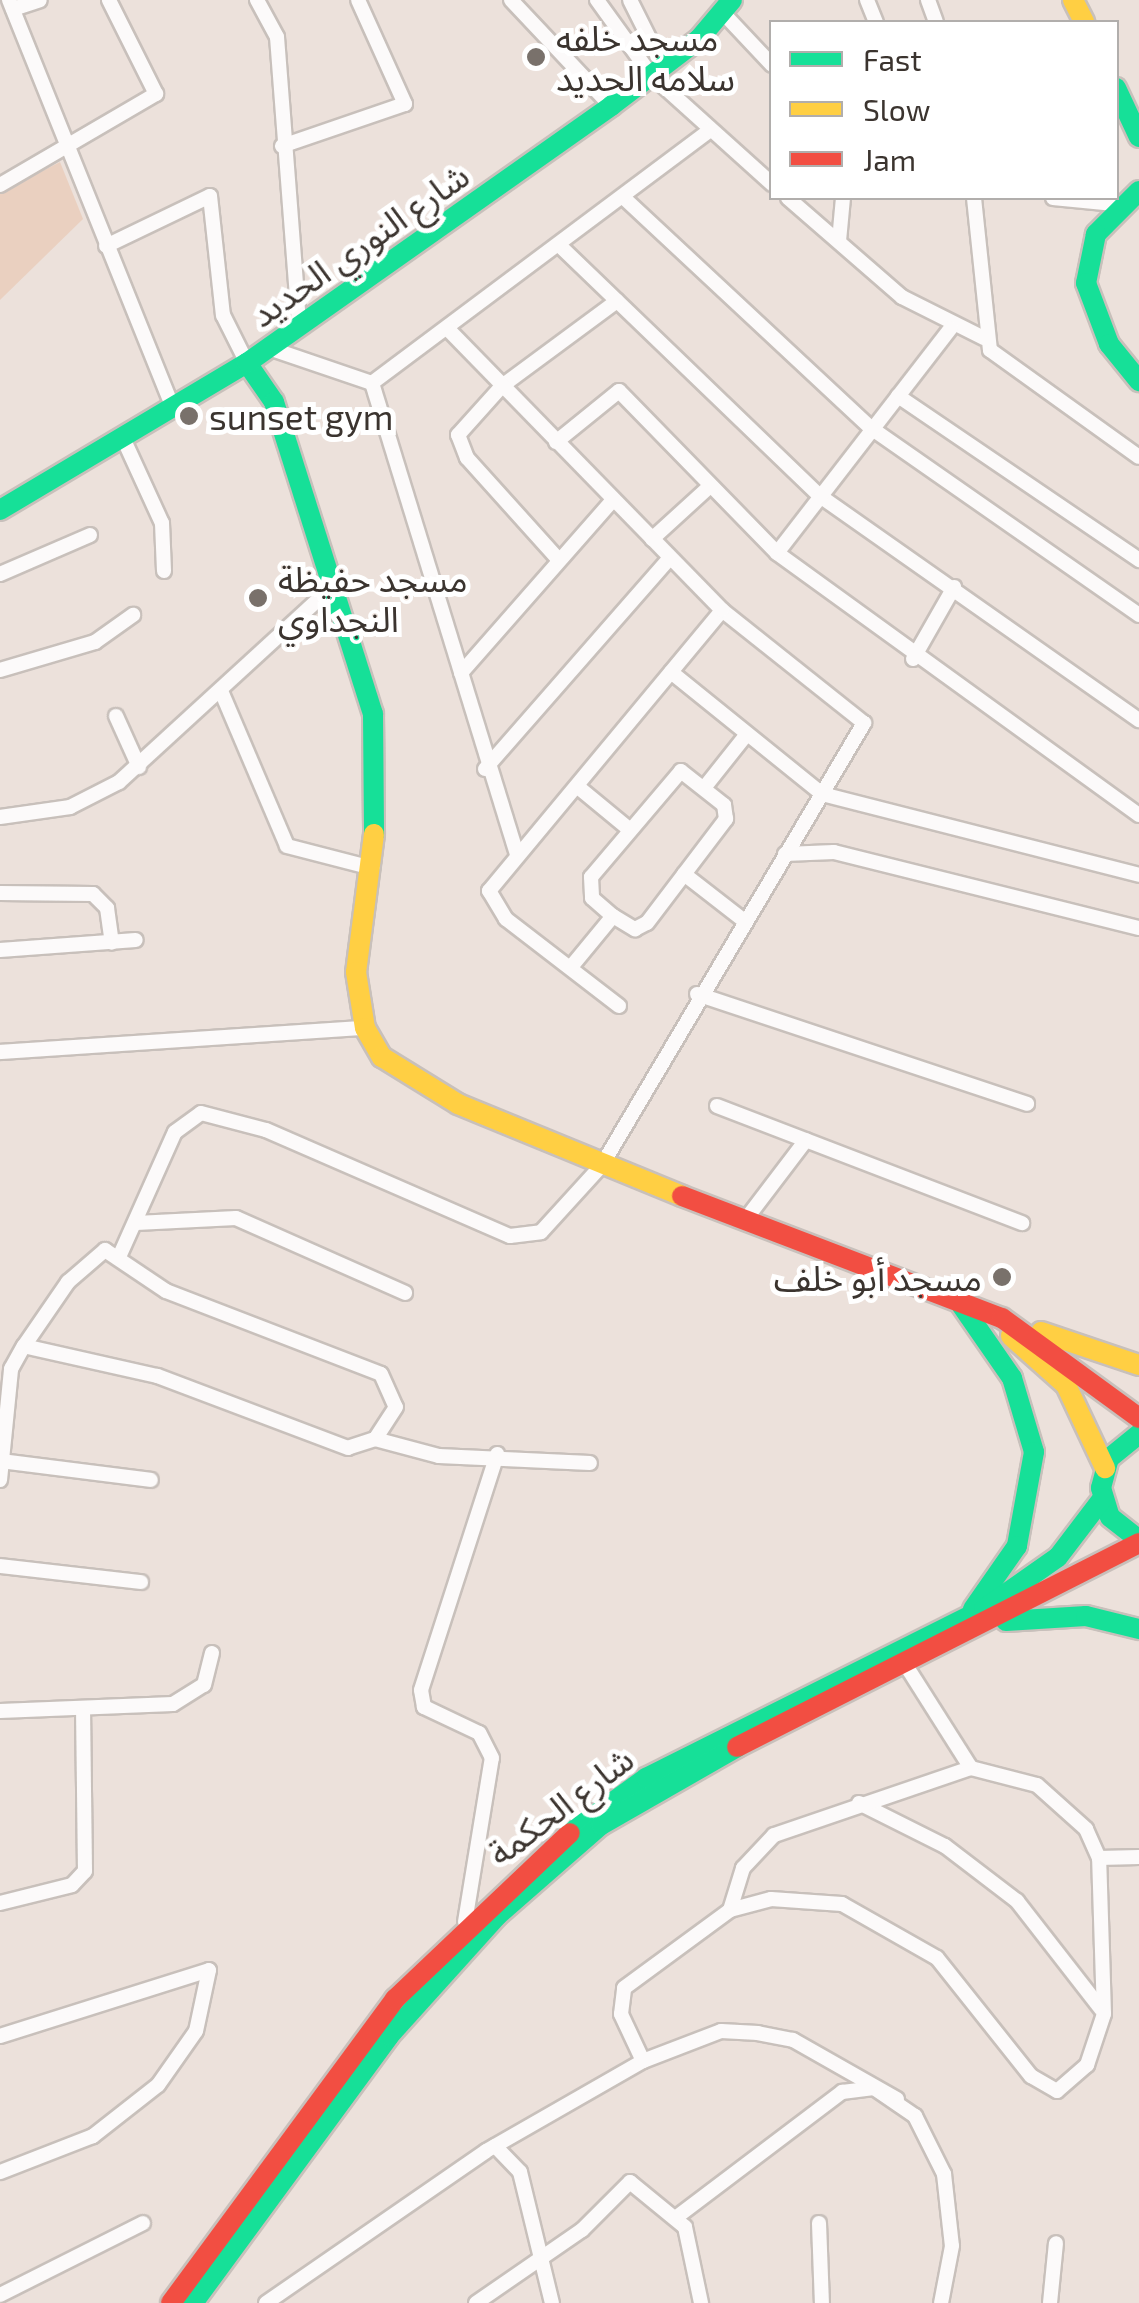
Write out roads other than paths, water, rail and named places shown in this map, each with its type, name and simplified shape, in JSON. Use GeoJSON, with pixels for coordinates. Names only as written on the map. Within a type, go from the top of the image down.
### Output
{"type":"FeatureCollection","features":[{"type":"Feature","properties":{"kind":"street"},"geometry":{"type":"LineString","coordinates":[[40,0],[11,5],[173,408]]}},
{"type":"Feature","properties":{"kind":"street"},"geometry":{"type":"LineString","coordinates":[[0,185],[158,90],[109,0]]}},
{"type":"Feature","properties":{"kind":"street"},"geometry":{"type":"LineString","coordinates":[[257,0],[278,38],[282,146],[299,324]]}},
{"type":"Feature","properties":{"kind":"street"},"geometry":{"type":"LineString","coordinates":[[282,146],[404,104],[358,0]]}},
{"type":"Feature","properties":{"kind":"street"},"geometry":{"type":"LineString","coordinates":[[511,0],[611,106]]}},
{"type":"Feature","properties":{"kind":"street"},"geometry":{"type":"LineString","coordinates":[[597,0],[708,130],[769,181]]}},
{"type":"Feature","properties":{"kind":"street"},"geometry":{"type":"LineString","coordinates":[[630,0],[657,70]]}},
{"type":"Feature","properties":{"kind":"street"},"geometry":{"type":"LineString","coordinates":[[728,7],[769,61]]}},
{"type":"Feature","properties":{"kind":"street","name":"شارع النوري الحديد"},"geometry":{"type":"LineString","coordinates":[[0,510],[241,367],[611,106],[728,7]]}},
{"type":"Feature","properties":{"kind":"street"},"geometry":{"type":"LineString","coordinates":[[1134,110],[1139,136]]}},
{"type":"Feature","properties":{"kind":"street"},"geometry":{"type":"LineString","coordinates":[[372,383],[708,130]]}},
{"type":"Feature","properties":{"kind":"street"},"geometry":{"type":"LineString","coordinates":[[106,246],[210,196],[223,315],[241,367],[277,410]]}},
{"type":"Feature","properties":{"kind":"street"},"geometry":{"type":"LineString","coordinates":[[622,198],[871,428],[1139,615]]}},
{"type":"Feature","properties":{"kind":"street"},"geometry":{"type":"LineString","coordinates":[[1132,198],[1096,234],[1086,283],[1110,344],[1139,381]]}},
{"type":"Feature","properties":{"kind":"street"},"geometry":{"type":"LineString","coordinates":[[790,200],[951,328],[984,338]]}},
{"type":"Feature","properties":{"kind":"street"},"geometry":{"type":"LineString","coordinates":[[840,241],[843,200]]}},
{"type":"Feature","properties":{"kind":"street"},"geometry":{"type":"LineString","coordinates":[[974,200],[984,338],[1006,367],[1139,458]]}},
{"type":"Feature","properties":{"kind":"street"},"geometry":{"type":"LineString","coordinates":[[559,244],[820,496],[1139,720]]}},
{"type":"Feature","properties":{"kind":"street"},"geometry":{"type":"LineString","coordinates":[[558,559],[459,443],[502,386],[617,301]]}},
{"type":"Feature","properties":{"kind":"street"},"geometry":{"type":"LineString","coordinates":[[119,1257],[175,1132],[196,1114],[266,1130],[520,1238],[552,1222],[602,1165],[697,994],[864,724],[722,610],[448,328]]}},
{"type":"Feature","properties":{"kind":"street"},"geometry":{"type":"LineString","coordinates":[[776,553],[951,328]]}},
{"type":"Feature","properties":{"kind":"street"},"geometry":{"type":"LineString","coordinates":[[372,383],[268,348],[277,410],[378,743],[372,868],[356,972],[365,1028],[414,1082],[602,1165],[1002,1318],[1139,1365]]}},
{"type":"Feature","properties":{"kind":"street"},"geometry":{"type":"LineString","coordinates":[[372,383],[461,674],[485,770],[516,855]]}},
{"type":"Feature","properties":{"kind":"street"},"geometry":{"type":"LineString","coordinates":[[556,442],[616,389],[776,553],[913,659],[1139,814]]}},
{"type":"Feature","properties":{"kind":"street"},"geometry":{"type":"LineString","coordinates":[[898,396],[1139,560]]}},
{"type":"Feature","properties":{"kind":"street"},"geometry":{"type":"LineString","coordinates":[[123,438],[162,523],[164,572]]}},
{"type":"Feature","properties":{"kind":"street"},"geometry":{"type":"LineString","coordinates":[[652,540],[709,487]]}},
{"type":"Feature","properties":{"kind":"street"},"geometry":{"type":"LineString","coordinates":[[461,674],[612,501]]}},
{"type":"Feature","properties":{"kind":"street"},"geometry":{"type":"LineString","coordinates":[[0,574],[90,536]]}},
{"type":"Feature","properties":{"kind":"street"},"geometry":{"type":"LineString","coordinates":[[485,770],[669,559]]}},
{"type":"Feature","properties":{"kind":"street"},"geometry":{"type":"LineString","coordinates":[[0,817],[70,807],[139,767],[333,586]]}},
{"type":"Feature","properties":{"kind":"street"},"geometry":{"type":"LineString","coordinates":[[913,659],[954,588]]}},
{"type":"Feature","properties":{"kind":"street"},"geometry":{"type":"LineString","coordinates":[[620,1006],[488,900],[516,855],[578,786],[722,610]]}},
{"type":"Feature","properties":{"kind":"street"},"geometry":{"type":"LineString","coordinates":[[0,670],[95,642],[133,615]]}},
{"type":"Feature","properties":{"kind":"street"},"geometry":{"type":"LineString","coordinates":[[671,672],[822,794],[1139,876]]}},
{"type":"Feature","properties":{"kind":"street"},"geometry":{"type":"LineString","coordinates":[[220,691],[288,846],[372,868]]}},
{"type":"Feature","properties":{"kind":"street"},"geometry":{"type":"LineString","coordinates":[[116,716],[139,767]]}},
{"type":"Feature","properties":{"kind":"street"},"geometry":{"type":"LineString","coordinates":[[704,788],[747,734]]}},
{"type":"Feature","properties":{"kind":"street"},"geometry":{"type":"LineString","coordinates":[[677,772],[704,788],[727,813],[684,874],[643,926],[613,916],[588,884],[677,772]]}},
{"type":"Feature","properties":{"kind":"street"},"geometry":{"type":"LineString","coordinates":[[578,786],[629,828]]}},
{"type":"Feature","properties":{"kind":"street"},"geometry":{"type":"LineString","coordinates":[[784,854],[824,850],[1139,928]]}},
{"type":"Feature","properties":{"kind":"street"},"geometry":{"type":"LineString","coordinates":[[684,874],[743,920]]}},
{"type":"Feature","properties":{"kind":"street"},"geometry":{"type":"LineString","coordinates":[[0,893],[93,894],[106,908],[112,942]]}},
{"type":"Feature","properties":{"kind":"street"},"geometry":{"type":"LineString","coordinates":[[571,967],[613,916]]}},
{"type":"Feature","properties":{"kind":"street"},"geometry":{"type":"LineString","coordinates":[[0,950],[136,940]]}},
{"type":"Feature","properties":{"kind":"street"},"geometry":{"type":"LineString","coordinates":[[697,994],[1027,1104]]}},
{"type":"Feature","properties":{"kind":"street"},"geometry":{"type":"LineString","coordinates":[[0,1052],[365,1028]]}},
{"type":"Feature","properties":{"kind":"street"},"geometry":{"type":"LineString","coordinates":[[717,1106],[1022,1223]]}},
{"type":"Feature","properties":{"kind":"street"},"geometry":{"type":"LineString","coordinates":[[746,1219],[806,1140]]}},
{"type":"Feature","properties":{"kind":"street"},"geometry":{"type":"LineString","coordinates":[[136,1223],[236,1218],[405,1293]]}},
{"type":"Feature","properties":{"kind":"street"},"geometry":{"type":"LineString","coordinates":[[0,1478],[7,1383],[24,1346],[85,1263],[105,1250],[166,1290],[381,1374],[396,1407],[375,1439]]}},
{"type":"Feature","properties":{"kind":"street"},"geometry":{"type":"LineString","coordinates":[[951,1297],[1059,1376],[1105,1468],[1102,1498],[1116,1525],[1139,1541]]}},
{"type":"Feature","properties":{"kind":"street"},"geometry":{"type":"LineString","coordinates":[[951,1297],[1021,1397],[1034,1480],[1017,1546],[961,1622]]}},
{"type":"Feature","properties":{"kind":"street"},"geometry":{"type":"LineString","coordinates":[[1002,1318],[1139,1418]]}},
{"type":"Feature","properties":{"kind":"street"},"geometry":{"type":"LineString","coordinates":[[24,1346],[157,1376],[348,1448],[375,1439],[424,1454],[497,1454],[590,1463]]}},
{"type":"Feature","properties":{"kind":"street"},"geometry":{"type":"LineString","coordinates":[[1105,1468],[1139,1434]]}},
{"type":"Feature","properties":{"kind":"street"},"geometry":{"type":"LineString","coordinates":[[465,1922],[492,1758],[479,1734],[424,1707],[421,1690],[497,1454]]}},
{"type":"Feature","properties":{"kind":"street"},"geometry":{"type":"LineString","coordinates":[[1,1461],[151,1480]]}},
{"type":"Feature","properties":{"kind":"street","name":"شارع الحكمة"},"geometry":{"type":"LineString","coordinates":[[171,2303],[357,2047],[465,1922],[646,1778],[961,1622],[1058,1557],[1102,1498]]}},
{"type":"Feature","properties":{"kind":"street","name":"شارع الحكمة"},"geometry":{"type":"LineString","coordinates":[[193,2303],[339,2096],[535,1880],[671,1780],[907,1668],[1139,1541]]}},
{"type":"Feature","properties":{"kind":"street"},"geometry":{"type":"LineString","coordinates":[[0,1566],[141,1582]]}},
{"type":"Feature","properties":{"kind":"street"},"geometry":{"type":"LineString","coordinates":[[994,1622],[1086,1616],[1139,1629]]}},
{"type":"Feature","properties":{"kind":"street"},"geometry":{"type":"LineString","coordinates":[[0,1711],[82,1713],[186,1699],[210,1675],[212,1653]]}},
{"type":"Feature","properties":{"kind":"street"},"geometry":{"type":"LineString","coordinates":[[907,1668],[970,1768]]}},
{"type":"Feature","properties":{"kind":"street"},"geometry":{"type":"LineString","coordinates":[[0,1903],[72,1884],[85,1871],[82,1713]]}},
{"type":"Feature","properties":{"kind":"street"},"geometry":{"type":"LineString","coordinates":[[643,2061],[621,2014],[624,1988],[730,1910],[810,1898],[874,1918],[967,1988],[1044,2089],[1070,2085],[1087,2065],[1104,2014],[1099,1858],[1086,1830],[1038,1785],[970,1768],[774,1834],[743,1868],[730,1910]]}},
{"type":"Feature","properties":{"kind":"street"},"geometry":{"type":"LineString","coordinates":[[859,1804],[944,1846],[1017,1901],[1104,2014]]}},
{"type":"Feature","properties":{"kind":"street"},"geometry":{"type":"LineString","coordinates":[[1099,1858],[1139,1856]]}},
{"type":"Feature","properties":{"kind":"street"},"geometry":{"type":"LineString","coordinates":[[0,2036],[209,1970],[196,2031],[158,2085],[93,2136],[0,2172]]}},
{"type":"Feature","properties":{"kind":"street"},"geometry":{"type":"LineString","coordinates":[[266,2303],[296,2288],[496,2146],[643,2061],[706,2035],[758,2033],[793,2040],[897,2099],[934,2141],[944,2174],[952,2246],[941,2303]]}},
{"type":"Feature","properties":{"kind":"street"},"geometry":{"type":"LineString","coordinates":[[678,2216],[842,2092],[874,2088],[897,2099]]}},
{"type":"Feature","properties":{"kind":"street"},"geometry":{"type":"LineString","coordinates":[[496,2146],[516,2163],[544,2255],[552,2303]]}},
{"type":"Feature","properties":{"kind":"street"},"geometry":{"type":"LineString","coordinates":[[476,2303],[544,2255],[625,2183],[678,2216],[701,2303]]}},
{"type":"Feature","properties":{"kind":"street"},"geometry":{"type":"LineString","coordinates":[[0,2296],[142,2222]]}},
{"type":"Feature","properties":{"kind":"street"},"geometry":{"type":"LineString","coordinates":[[819,2223],[822,2303]]}},
{"type":"Feature","properties":{"kind":"street"},"geometry":{"type":"LineString","coordinates":[[1050,2303],[1056,2244]]}},
{"type":"Feature","properties":{"kind":"street"},"geometry":{"type":"LineString","coordinates":[[296,2288],[307,2303]]}},
{"type":"Feature","properties":{"kind":"place","name":"مسجد خلفه سلامه الحديد"},"geometry":{"type":"Point","coordinates":[536,57]}},
{"type":"Feature","properties":{"kind":"place","name":"sunset gym"},"geometry":{"type":"Point","coordinates":[189,416]}},
{"type":"Feature","properties":{"kind":"place","name":"مسجد حفيظة النجداوي"},"geometry":{"type":"Point","coordinates":[258,598]}},
{"type":"Feature","properties":{"kind":"place","name":"مسجد أبو خلف"},"geometry":{"type":"Point","coordinates":[1002,1277]}}]}
